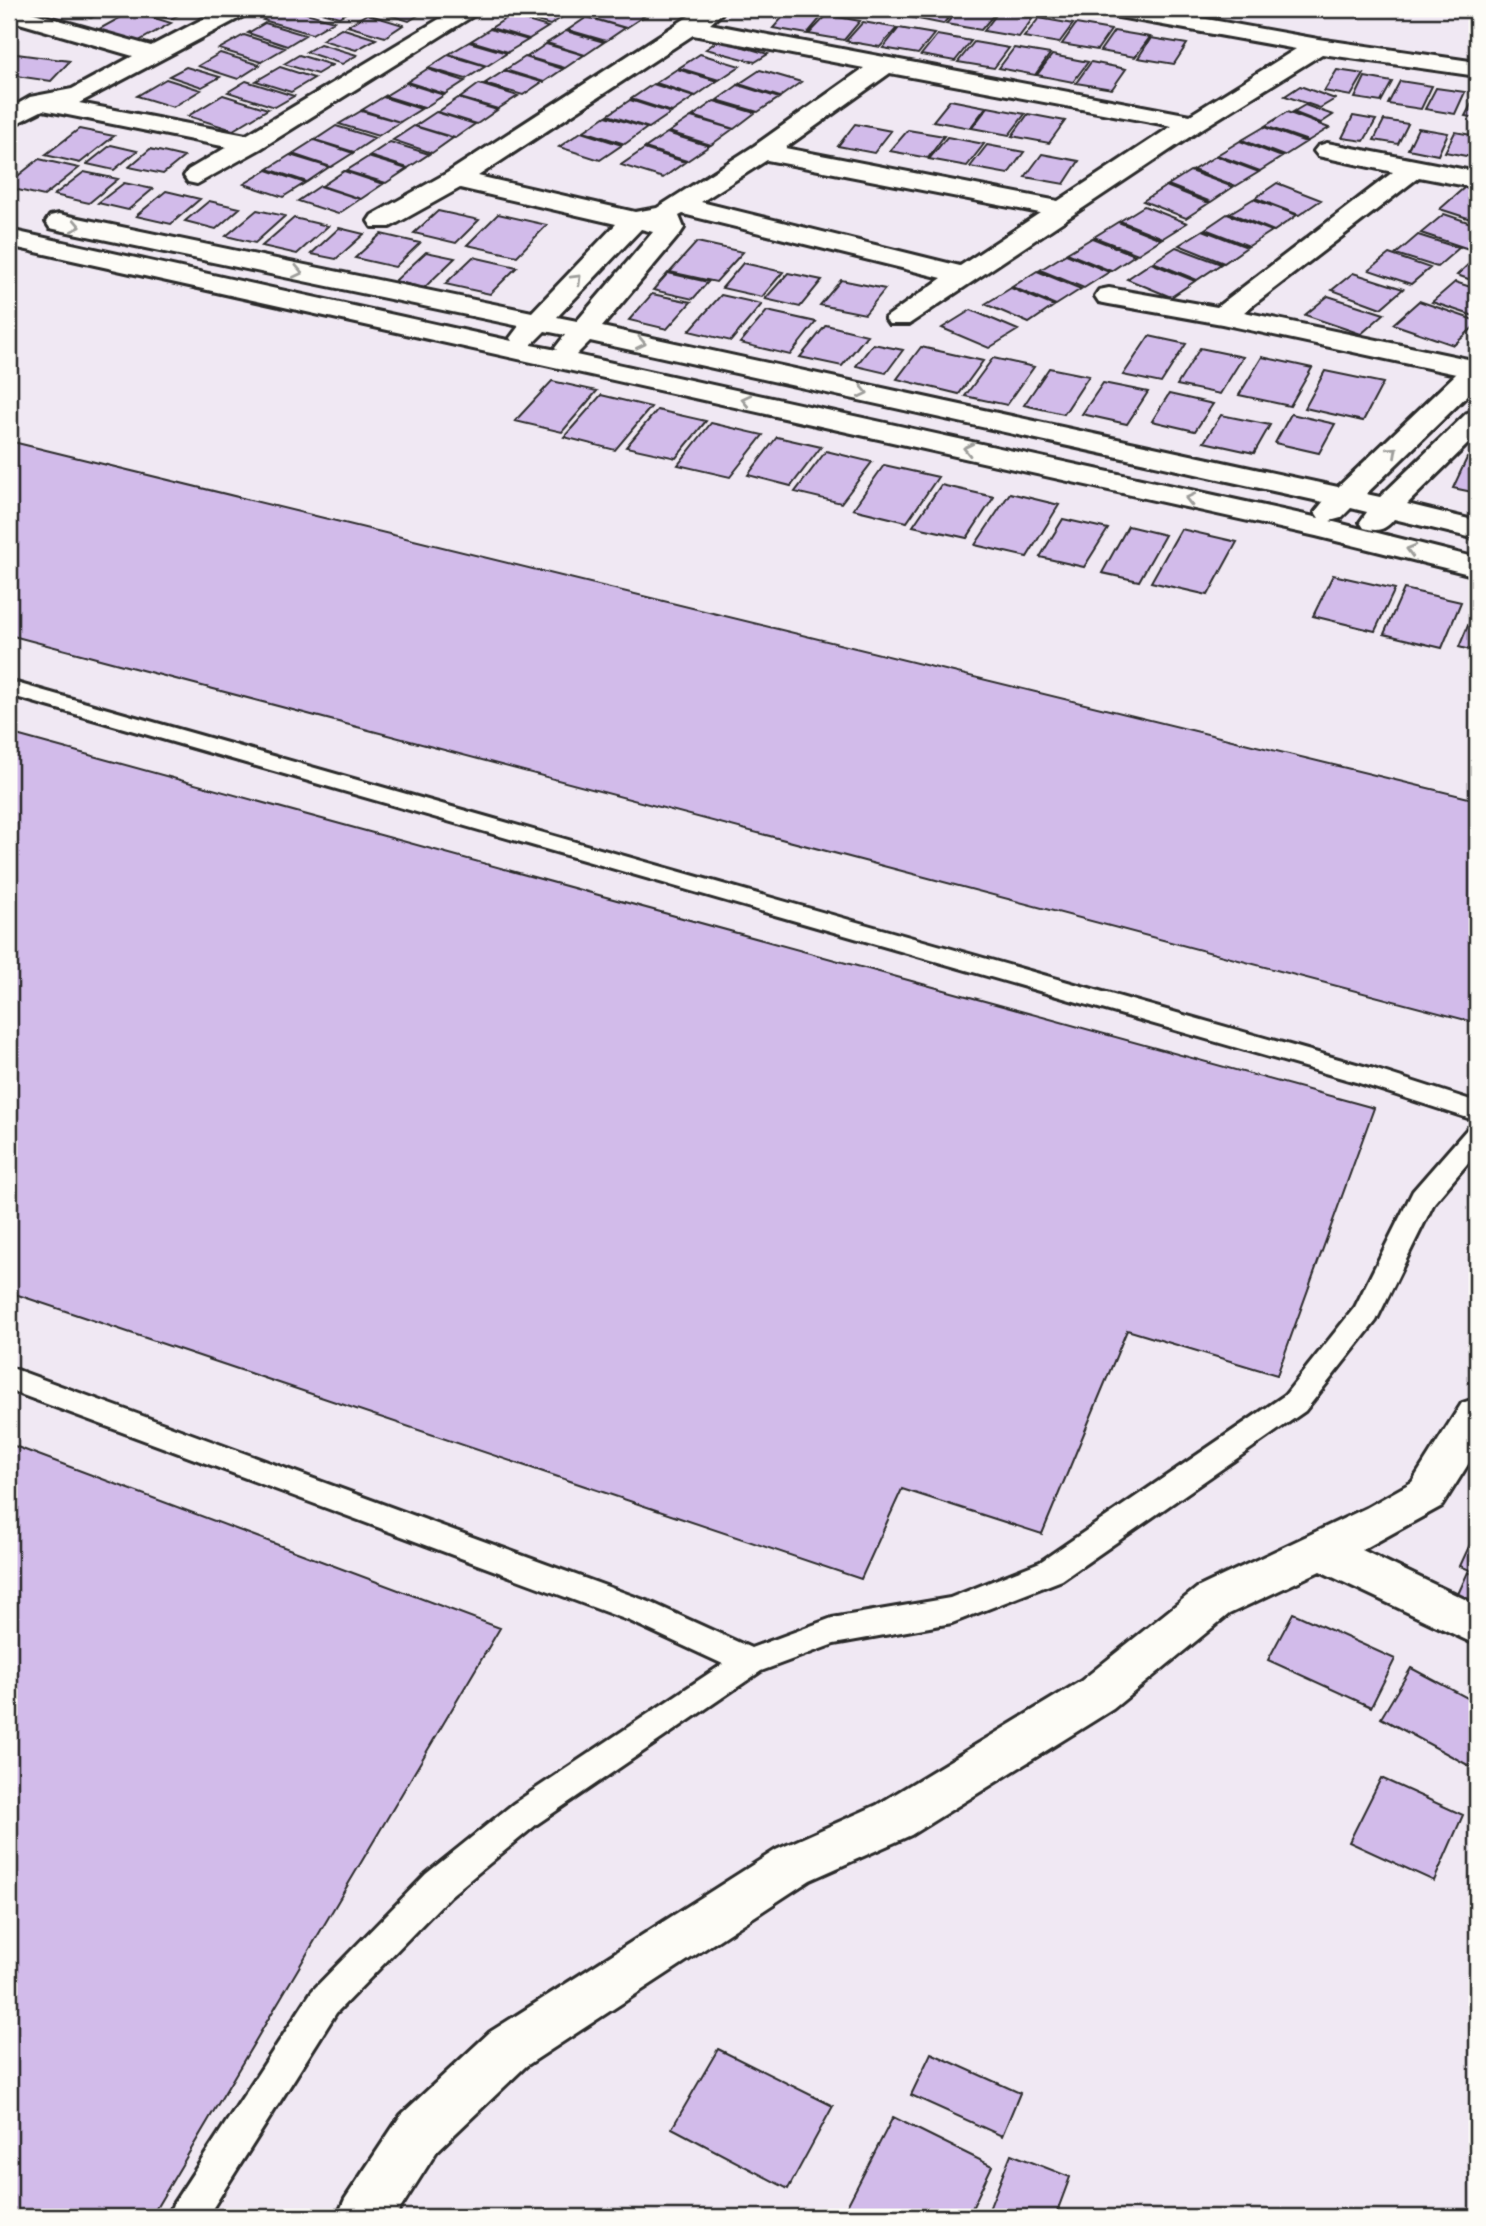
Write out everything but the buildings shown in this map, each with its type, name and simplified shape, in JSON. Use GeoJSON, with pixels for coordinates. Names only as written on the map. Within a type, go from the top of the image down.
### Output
{"type":"FeatureCollection","features":[{"type":"Feature","properties":{"kind":"street"},"geometry":{"type":"LineString","coordinates":[[13,131],[239,9]]}},
{"type":"Feature","properties":{"kind":"street"},"geometry":{"type":"LineString","coordinates":[[197,177],[472,9]]}},
{"type":"Feature","properties":{"kind":"street"},"geometry":{"type":"LineString","coordinates":[[381,221],[456,179],[717,9]]}},
{"type":"Feature","properties":{"kind":"street"},"geometry":{"type":"LineString","coordinates":[[1112,9],[1318,46],[1477,69]]}},
{"type":"Feature","properties":{"kind":"street"},"geometry":{"type":"LineString","coordinates":[[9,10],[155,55]]}},
{"type":"Feature","properties":{"kind":"street"},"geometry":{"type":"LineString","coordinates":[[688,27],[1194,123]]}},
{"type":"Feature","properties":{"kind":"street"},"geometry":{"type":"LineString","coordinates":[[899,318],[1194,123],[1318,46]]}},
{"type":"Feature","properties":{"kind":"street"},"geometry":{"type":"LineString","coordinates":[[561,359],[672,216],[883,66]]}},
{"type":"Feature","properties":{"kind":"street"},"geometry":{"type":"LineString","coordinates":[[9,94],[39,102],[69,102],[251,144]]}},
{"type":"Feature","properties":{"kind":"street"},"geometry":{"type":"LineString","coordinates":[[13,131],[39,102]]}},
{"type":"Feature","properties":{"kind":"street"},"geometry":{"type":"LineString","coordinates":[[763,151],[1063,209]]}},
{"type":"Feature","properties":{"kind":"street"},"geometry":{"type":"LineString","coordinates":[[1327,151],[1477,180]]}},
{"type":"Feature","properties":{"kind":"street"},"geometry":{"type":"LineString","coordinates":[[1222,316],[1414,168]]}},
{"type":"Feature","properties":{"kind":"street"},"geometry":{"type":"LineString","coordinates":[[456,179],[635,220],[672,216],[964,275]]}},
{"type":"Feature","properties":{"kind":"street"},"geometry":{"type":"LineString","coordinates":[[9,212],[584,331],[1387,507],[1477,530]]}},
{"type":"Feature","properties":{"kind":"street"},"geometry":{"type":"LineString","coordinates":[[516,348],[537,321],[635,220]]}},
{"type":"Feature","properties":{"kind":"street"},"geometry":{"type":"LineString","coordinates":[[9,239],[516,348],[1317,527],[1477,567]]}},
{"type":"Feature","properties":{"kind":"street"},"geometry":{"type":"LineString","coordinates":[[1109,296],[1222,316],[1477,370]]}},
{"type":"Feature","properties":{"kind":"street"},"geometry":{"type":"LineString","coordinates":[[1317,527],[1342,497],[1477,370]]}},
{"type":"Feature","properties":{"kind":"street"},"geometry":{"type":"LineString","coordinates":[[1364,538],[1387,507],[1477,419]]}},
{"type":"Feature","properties":{"kind":"street"},"geometry":{"type":"LineString","coordinates":[[364,2217],[419,2133],[508,2049],[793,1865],[894,1820],[1097,1695],[1213,1601],[1382,1521],[1427,1494],[1477,1415]]}},
{"type":"Feature","properties":{"kind":"street"},"geometry":{"type":"LineString","coordinates":[[1319,1550],[1477,1626]]}},
{"type":"Feature","properties":{"kind":"lane"},"geometry":{"type":"LineString","coordinates":[[9,688],[1365,1075],[1477,1112]]}},
{"type":"Feature","properties":{"kind":"lane"},"geometry":{"type":"LineString","coordinates":[[186,2217],[324,2002],[439,1885],[525,1814],[750,1662],[832,1631],[952,1610],[1051,1571],[1294,1403],[1366,1313],[1423,1198],[1477,1135]]}},
{"type":"Feature","properties":{"kind":"lane"},"geometry":{"type":"LineString","coordinates":[[9,1378],[641,1612],[750,1662]]}}]}
